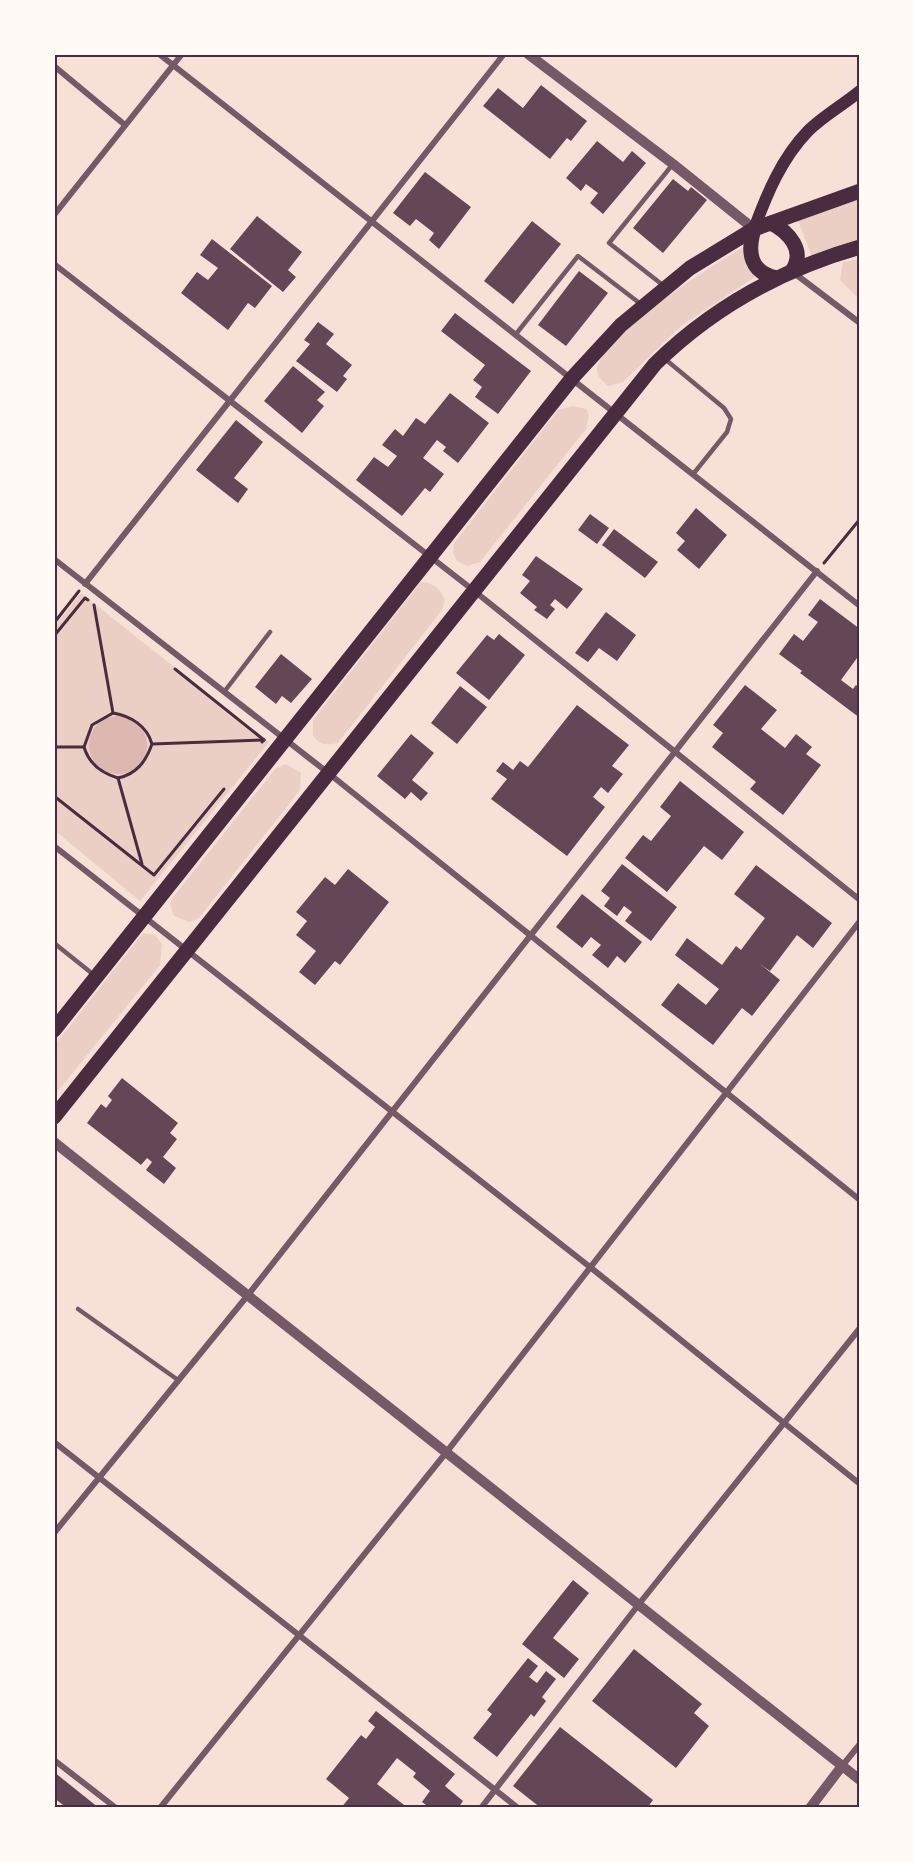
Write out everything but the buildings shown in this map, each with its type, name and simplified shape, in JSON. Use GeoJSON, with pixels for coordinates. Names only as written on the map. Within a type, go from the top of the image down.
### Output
{"type":"FeatureCollection","features":[{"type":"Feature","properties":{"kind":"main road"},"geometry":{"type":"LineString","coordinates":[[777,278],[764,274],[753,264],[750,246],[770,187],[795,146],[809,130],[860,92]]}},
{"type":"Feature","properties":{"kind":"main road"},"geometry":{"type":"LineString","coordinates":[[54,1030],[573,377],[642,305],[697,264],[754,229],[860,191]]}},
{"type":"Feature","properties":{"kind":"main road"},"geometry":{"type":"LineString","coordinates":[[771,223],[782,229],[795,243],[797,260],[792,271]]}},
{"type":"Feature","properties":{"kind":"main road"},"geometry":{"type":"LineString","coordinates":[[54,1117],[615,411],[663,356],[702,324],[777,278],[860,247]]}},
{"type":"Feature","properties":{"kind":"street"},"geometry":{"type":"LineString","coordinates":[[159,54],[573,377],[860,606]]}},
{"type":"Feature","properties":{"kind":"street"},"geometry":{"type":"LineString","coordinates":[[54,215],[182,54]]}},
{"type":"Feature","properties":{"kind":"street"},"geometry":{"type":"LineString","coordinates":[[85,584],[504,54]]}},
{"type":"Feature","properties":{"kind":"street"},"geometry":{"type":"LineString","coordinates":[[528,54],[673,164],[754,229]]}},
{"type":"Feature","properties":{"kind":"street"},"geometry":{"type":"LineString","coordinates":[[54,66],[125,125]]}},
{"type":"Feature","properties":{"kind":"street"},"geometry":{"type":"LineString","coordinates":[[54,264],[430,556],[860,900]]}},
{"type":"Feature","properties":{"kind":"street"},"geometry":{"type":"LineString","coordinates":[[792,271],[860,323]]}},
{"type":"Feature","properties":{"kind":"street"},"geometry":{"type":"LineString","coordinates":[[54,559],[327,772],[860,1200]]}},
{"type":"Feature","properties":{"kind":"street"},"geometry":{"type":"LineString","coordinates":[[54,1533],[248,1295],[391,1110],[817,571]]}},
{"type":"Feature","properties":{"kind":"street"},"geometry":{"type":"LineString","coordinates":[[54,846],[590,1267],[860,1484]]}},
{"type":"Feature","properties":{"kind":"street"},"geometry":{"type":"LineString","coordinates":[[160,1808],[297,1634],[445,1454],[860,921]]}},
{"type":"Feature","properties":{"kind":"street"},"geometry":{"type":"LineString","coordinates":[[54,1142],[445,1454],[639,1604],[860,1780]]}},
{"type":"Feature","properties":{"kind":"street"},"geometry":{"type":"LineString","coordinates":[[481,1808],[639,1604],[860,1328]]}},
{"type":"Feature","properties":{"kind":"street"},"geometry":{"type":"LineString","coordinates":[[54,1442],[518,1808]]}},
{"type":"Feature","properties":{"kind":"street"},"geometry":{"type":"LineString","coordinates":[[810,1808],[860,1744]]}},
{"type":"Feature","properties":{"kind":"street"},"geometry":{"type":"LineString","coordinates":[[54,1760],[116,1808]]}},
{"type":"Feature","properties":{"kind":"lane"},"geometry":{"type":"LineString","coordinates":[[665,287],[609,243],[673,164]]}},
{"type":"Feature","properties":{"kind":"lane"},"geometry":{"type":"LineString","coordinates":[[516,334],[578,256],[642,305]]}},
{"type":"Feature","properties":{"kind":"lane"},"geometry":{"type":"LineString","coordinates":[[663,356],[673,368],[724,408],[731,419],[727,432],[694,473]]}},
{"type":"Feature","properties":{"kind":"lane"},"geometry":{"type":"LineString","coordinates":[[224,692],[270,632]]}},
{"type":"Feature","properties":{"kind":"lane"},"geometry":{"type":"LineString","coordinates":[[54,943],[96,976]]}},
{"type":"Feature","properties":{"kind":"lane"},"geometry":{"type":"LineString","coordinates":[[78,1309],[178,1380]]}},
{"type":"Feature","properties":{"kind":"path"},"geometry":{"type":"LineString","coordinates":[[817,571],[860,519]]}},
{"type":"Feature","properties":{"kind":"path"},"geometry":{"type":"LineString","coordinates":[[54,623],[85,584]]}},
{"type":"Feature","properties":{"kind":"path"},"geometry":{"type":"LineString","coordinates":[[54,636],[85,598],[103,612]]}},
{"type":"Feature","properties":{"kind":"path"},"geometry":{"type":"LineString","coordinates":[[94,605],[113,713]]}},
{"type":"Feature","properties":{"kind":"path"},"geometry":{"type":"LineString","coordinates":[[175,669],[264,740]]}},
{"type":"Feature","properties":{"kind":"path"},"geometry":{"type":"LineString","coordinates":[[113,713],[122,714],[144,728],[152,744],[144,762],[136,770],[118,778],[101,771],[92,763],[84,747],[92,726],[113,713]]}},
{"type":"Feature","properties":{"kind":"path"},"geometry":{"type":"LineString","coordinates":[[152,744],[264,740]]}},
{"type":"Feature","properties":{"kind":"path"},"geometry":{"type":"LineString","coordinates":[[257,749],[264,740]]}},
{"type":"Feature","properties":{"kind":"path"},"geometry":{"type":"LineString","coordinates":[[54,747],[84,747]]}},
{"type":"Feature","properties":{"kind":"path"},"geometry":{"type":"LineString","coordinates":[[118,778],[143,866]]}},
{"type":"Feature","properties":{"kind":"path"},"geometry":{"type":"LineString","coordinates":[[54,796],[154,875],[227,785]]}},
{"type":"Feature","properties":{"kind":"shaded area"},"geometry":{"type":"Polygon","coordinates":[[[860,191],[860,243],[812,257],[796,215],[860,191]]]}},
{"type":"Feature","properties":{"kind":"shaded area"},"geometry":{"type":"Polygon","coordinates":[[[744,247],[744,257],[755,277],[681,326],[623,382],[608,386],[601,380],[597,371],[602,357],[636,321],[709,268],[744,247]]]}},
{"type":"Feature","properties":{"kind":"shaded area"},"geometry":{"type":"Polygon","coordinates":[[[860,259],[860,300],[840,280],[843,262],[860,259]]]}},
{"type":"Feature","properties":{"kind":"shaded area"},"geometry":{"type":"Polygon","coordinates":[[[573,406],[586,409],[589,415],[586,429],[480,562],[467,566],[457,561],[453,553],[454,543],[558,410],[573,406]]]}},
{"type":"Feature","properties":{"kind":"shaded area"},"geometry":{"type":"Polygon","coordinates":[[[421,582],[433,585],[441,593],[445,600],[442,610],[338,743],[321,743],[313,735],[313,720],[421,582]]]}},
{"type":"Feature","properties":{"kind":"shaded area"},"geometry":{"type":"Polygon","coordinates":[[[81,593],[269,742],[140,901],[54,830],[54,627],[81,593]]]}},
{"type":"Feature","properties":{"kind":"shaded area"},"geometry":{"type":"Polygon","coordinates":[[[118,716],[134,721],[142,729],[147,745],[142,761],[134,769],[118,774],[102,769],[94,761],[89,745],[94,729],[102,721],[118,716]]]}},
{"type":"Feature","properties":{"kind":"shaded area"},"geometry":{"type":"Polygon","coordinates":[[[286,764],[301,773],[300,790],[199,918],[190,922],[174,916],[170,904],[173,897],[276,768],[286,764]]]}},
{"type":"Feature","properties":{"kind":"shaded area"},"geometry":{"type":"Polygon","coordinates":[[[143,933],[155,935],[162,944],[160,965],[54,1096],[54,1046],[143,933]]]}}]}
